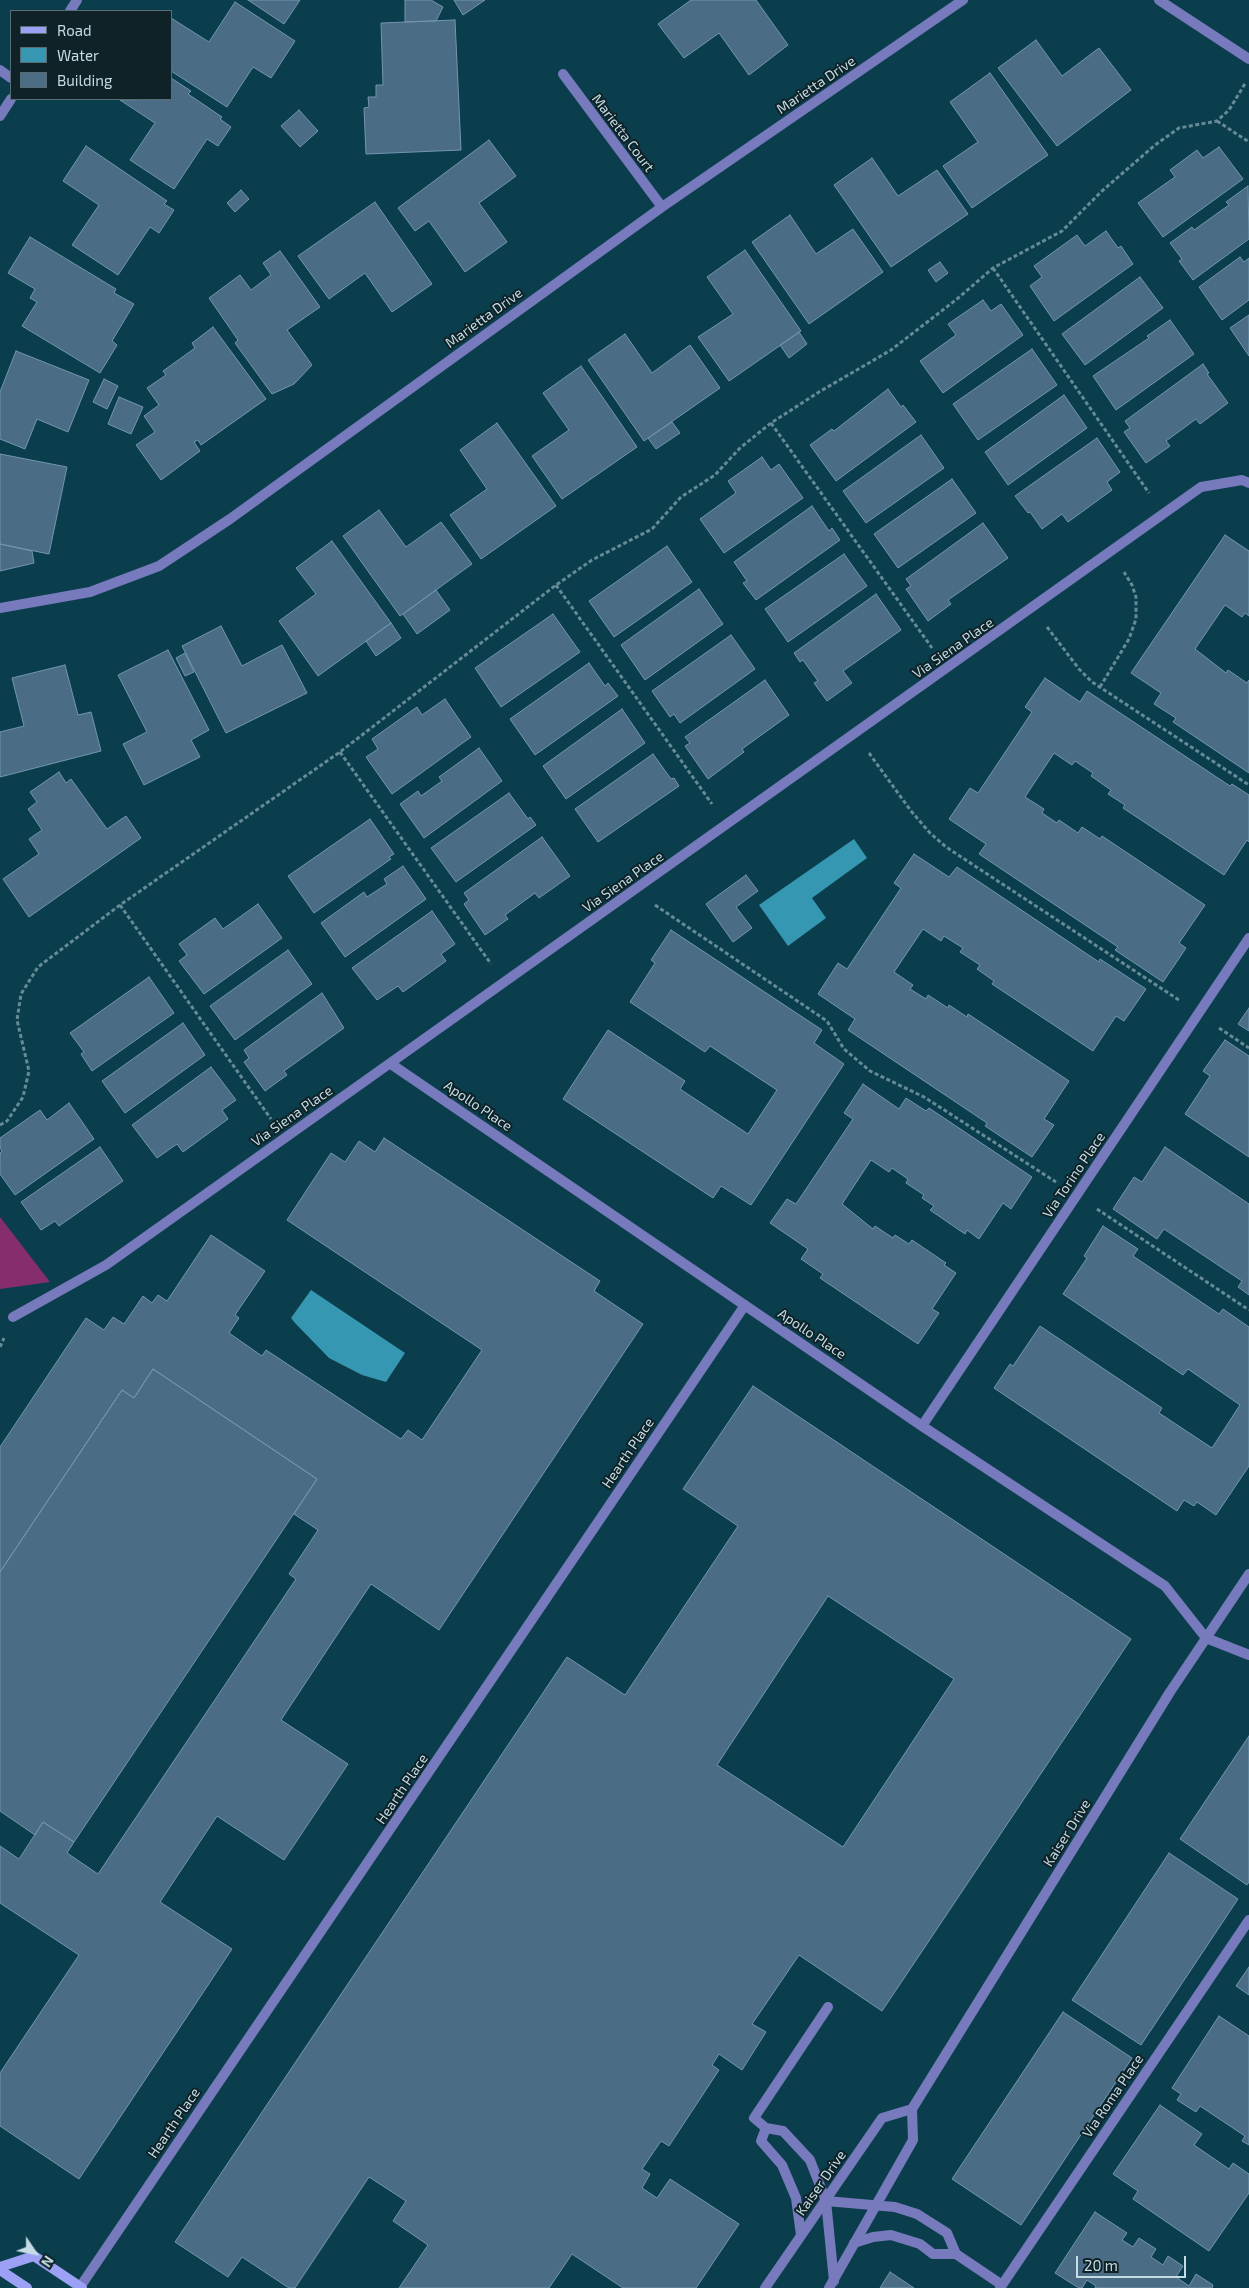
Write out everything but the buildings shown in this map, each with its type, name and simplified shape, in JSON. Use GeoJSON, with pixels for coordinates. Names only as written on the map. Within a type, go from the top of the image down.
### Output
{"type":"FeatureCollection","features":[{"type":"Feature","properties":{"kind":"main road"},"geometry":{"type":"LineString","coordinates":[[0,2268],[34,2256],[79,2288]]}},
{"type":"Feature","properties":{"kind":"main road"},"geometry":{"type":"LineString","coordinates":[[0,2268],[27,2288]]}},
{"type":"Feature","properties":{"kind":"street","name":"Marietta Drive"},"geometry":{"type":"LineString","coordinates":[[0,608],[90,592],[159,566],[230,519],[662,207],[963,0]]}},
{"type":"Feature","properties":{"kind":"street"},"geometry":{"type":"LineString","coordinates":[[1159,0],[1249,59]]}},
{"type":"Feature","properties":{"kind":"street","name":"Marietta Court"},"geometry":{"type":"LineString","coordinates":[[563,74],[662,207]]}},
{"type":"Feature","properties":{"kind":"street"},"geometry":{"type":"LineString","coordinates":[[0,116],[10,100]]}},
{"type":"Feature","properties":{"kind":"street","name":"Via Siena Place"},"geometry":{"type":"LineString","coordinates":[[13,1317],[106,1265],[1201,487],[1242,480],[1249,483]]}},
{"type":"Feature","properties":{"kind":"street","name":"Via Torino Place"},"geometry":{"type":"LineString","coordinates":[[922,1426],[1249,938]]}},
{"type":"Feature","properties":{"kind":"street","name":"Apollo Place"},"geometry":{"type":"LineString","coordinates":[[391,1064],[922,1426],[1165,1586],[1206,1638]]}},
{"type":"Feature","properties":{"kind":"street","name":"Hearth Place"},"geometry":{"type":"LineString","coordinates":[[79,2288],[745,1305]]}},
{"type":"Feature","properties":{"kind":"street","name":"Kaiser Drive"},"geometry":{"type":"LineString","coordinates":[[765,2288],[882,2118],[912,2109],[1170,1692],[1249,1574]]}},
{"type":"Feature","properties":{"kind":"street"},"geometry":{"type":"LineString","coordinates":[[1206,1638],[1249,1655]]}},
{"type":"Feature","properties":{"kind":"street","name":"Via Roma Place"},"geometry":{"type":"LineString","coordinates":[[1001,2287],[1249,1920]]}},
{"type":"Feature","properties":{"kind":"street"},"geometry":{"type":"LineString","coordinates":[[828,2007],[754,2118],[766,2128],[784,2131],[810,2160],[826,2201],[831,2284]]}},
{"type":"Feature","properties":{"kind":"street"},"geometry":{"type":"LineString","coordinates":[[831,2284],[913,2140],[912,2109]]}},
{"type":"Feature","properties":{"kind":"street"},"geometry":{"type":"LineString","coordinates":[[766,2128],[761,2142],[782,2165],[796,2198],[801,2235]]}},
{"type":"Feature","properties":{"kind":"street"},"geometry":{"type":"LineString","coordinates":[[826,2201],[896,2207],[925,2218],[947,2232],[956,2254],[1001,2287]]}},
{"type":"Feature","properties":{"kind":"street"},"geometry":{"type":"LineString","coordinates":[[854,2244],[873,2237],[891,2235],[920,2244],[933,2254],[956,2254]]}},
{"type":"Feature","properties":{"kind":"path"},"geometry":{"type":"LineString","coordinates":[[0,1125],[7,1121],[23,1097],[29,1071],[17,1020],[21,994],[38,967],[120,905],[340,752],[556,585],[592,560],[652,529],[681,497],[715,475],[740,448],[771,423],[819,392],[891,350],[957,299],[993,268],[1062,231],[1102,191],[1155,145],[1179,128],[1217,121],[1229,110],[1249,77]]}},
{"type":"Feature","properties":{"kind":"path"},"geometry":{"type":"LineString","coordinates":[[1217,121],[1249,142]]}},
{"type":"Feature","properties":{"kind":"path"},"geometry":{"type":"LineString","coordinates":[[993,268],[1163,515]]}},
{"type":"Feature","properties":{"kind":"path"},"geometry":{"type":"LineString","coordinates":[[771,423],[947,669]]}},
{"type":"Feature","properties":{"kind":"path"},"geometry":{"type":"LineString","coordinates":[[1100,687],[1129,639],[1136,619],[1136,597],[1132,584],[1110,553]]}},
{"type":"Feature","properties":{"kind":"path"},"geometry":{"type":"LineString","coordinates":[[556,585],[726,825]]}},
{"type":"Feature","properties":{"kind":"path"},"geometry":{"type":"LineString","coordinates":[[1033,608],[1079,669],[1100,687],[1249,785]]}},
{"type":"Feature","properties":{"kind":"path"},"geometry":{"type":"LineString","coordinates":[[855,734],[930,834],[946,847],[1249,1048]]}},
{"type":"Feature","properties":{"kind":"path"},"geometry":{"type":"LineString","coordinates":[[340,752],[505,982]]}},
{"type":"Feature","properties":{"kind":"path"},"geometry":{"type":"LineString","coordinates":[[634,891],[827,1021],[844,1049],[870,1071],[924,1096],[1249,1310]]}},
{"type":"Feature","properties":{"kind":"path"},"geometry":{"type":"LineString","coordinates":[[120,905],[283,1138]]}},
{"type":"Feature","properties":{"kind":"shaded area"},"geometry":{"type":"Polygon","coordinates":[[[0,1217],[50,1282],[0,1289],[0,1217]]]}},
{"type":"Feature","properties":{"kind":"water"},"geometry":{"type":"Polygon","coordinates":[[[854,839],[867,858],[812,898],[826,918],[788,946],[759,905],[854,839]]]}},
{"type":"Feature","properties":{"kind":"water"},"geometry":{"type":"Polygon","coordinates":[[[311,1290],[405,1353],[386,1382],[362,1375],[329,1358],[295,1323],[291,1318],[311,1290]]]}}]}
